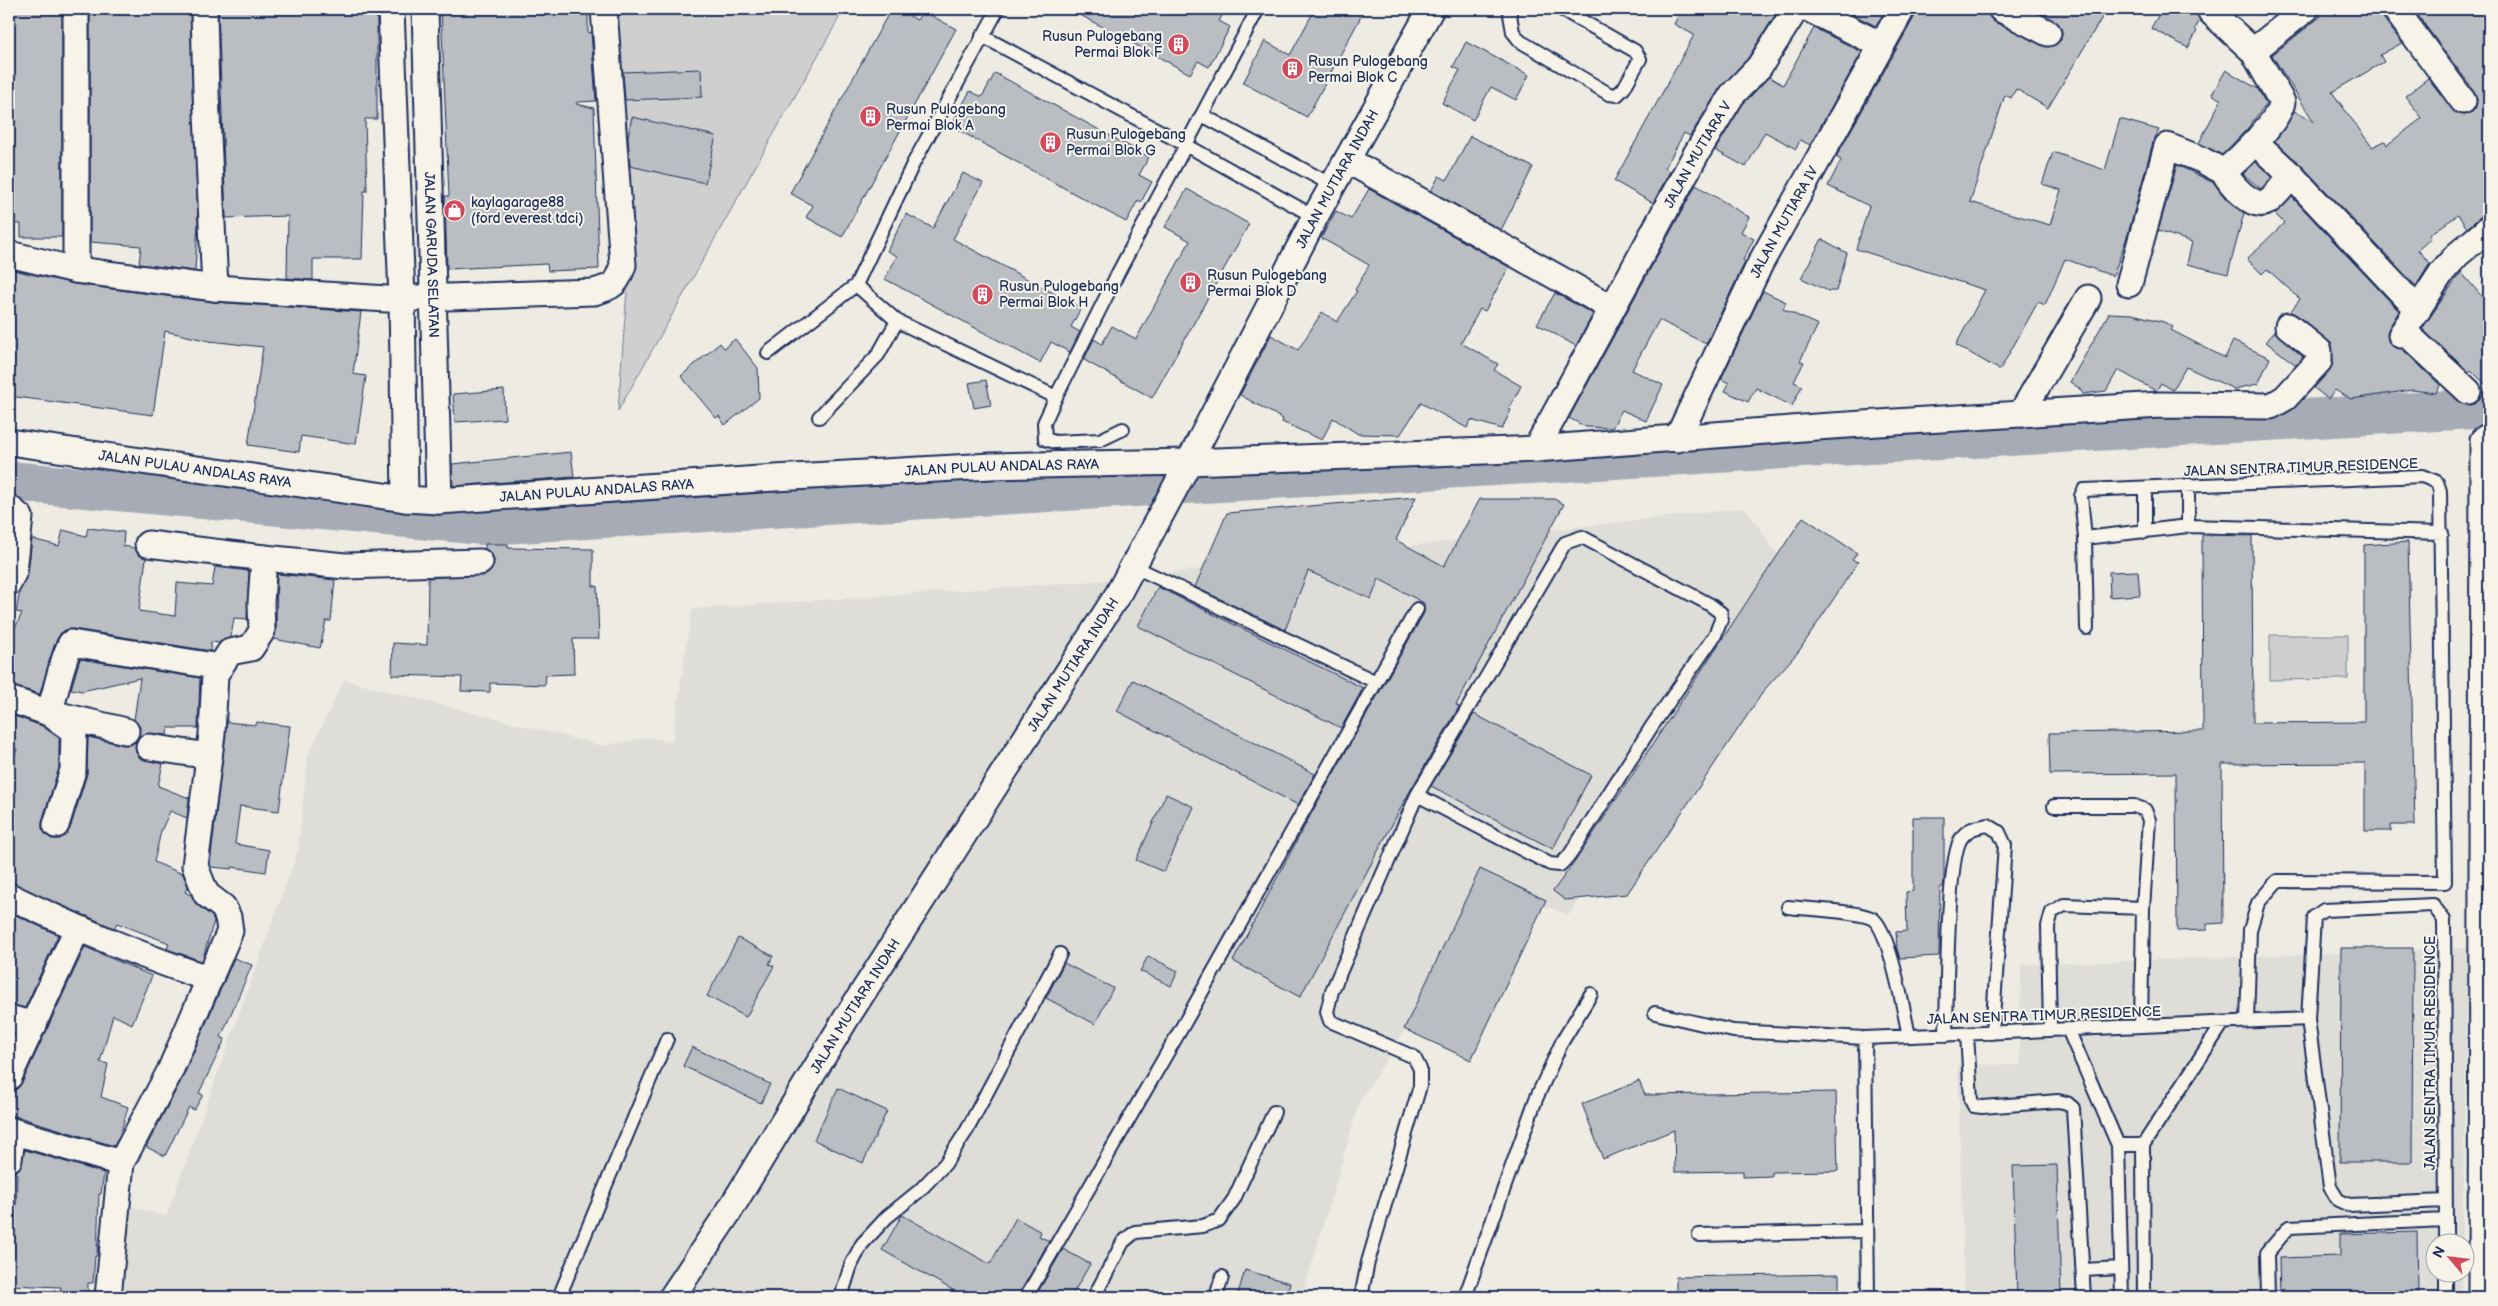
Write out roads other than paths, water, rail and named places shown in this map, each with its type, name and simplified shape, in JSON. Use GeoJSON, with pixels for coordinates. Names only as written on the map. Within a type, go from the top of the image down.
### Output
{"type":"FeatureCollection","features":[{"type":"Feature","properties":{"kind":"street"},"geometry":{"type":"LineString","coordinates":[[76,9],[76,270]]}},
{"type":"Feature","properties":{"kind":"street"},"geometry":{"type":"LineString","coordinates":[[204,9],[206,102],[215,288]]}},
{"type":"Feature","properties":{"kind":"street"},"geometry":{"type":"LineString","coordinates":[[391,9],[402,299],[405,499]]}},
{"type":"Feature","properties":{"kind":"street","name":"JALAN GARUDA SELATAN"},"geometry":{"type":"LineString","coordinates":[[425,9],[439,501]]}},
{"type":"Feature","properties":{"kind":"street"},"geometry":{"type":"LineString","coordinates":[[9,254],[76,270],[215,288],[402,299],[594,292],[612,287],[618,280],[623,265],[604,9]]}},
{"type":"Feature","properties":{"kind":"street","name":"JALAN MUTIARA INDAH"},"geometry":{"type":"LineString","coordinates":[[672,1297],[728,1213],[853,1008],[1099,625],[1186,467],[1332,185],[1431,9]]}},
{"type":"Feature","properties":{"kind":"street","name":"JALAN MUTIARA V"},"geometry":{"type":"LineString","coordinates":[[1536,449],[1701,145],[1732,95],[1759,67],[1796,9]]}},
{"type":"Feature","properties":{"kind":"street"},"geometry":{"type":"LineString","coordinates":[[1809,9],[1881,45]]}},
{"type":"Feature","properties":{"kind":"street","name":"JALAN MUTIARA IV"},"geometry":{"type":"LineString","coordinates":[[1676,439],[1760,264],[1902,9]]}},
{"type":"Feature","properties":{"kind":"street"},"geometry":{"type":"LineString","coordinates":[[2001,9],[2048,33]]}},
{"type":"Feature","properties":{"kind":"street"},"geometry":{"type":"LineString","coordinates":[[2252,51],[2306,9]]}},
{"type":"Feature","properties":{"kind":"street"},"geometry":{"type":"LineString","coordinates":[[2395,9],[2463,101]]}},
{"type":"Feature","properties":{"kind":"street"},"geometry":{"type":"LineString","coordinates":[[2211,12],[2252,51],[2282,102],[2281,109],[2255,142],[2224,172]]}},
{"type":"Feature","properties":{"kind":"street"},"geometry":{"type":"LineString","coordinates":[[2255,142],[2292,176],[2418,310]]}},
{"type":"Feature","properties":{"kind":"street"},"geometry":{"type":"LineString","coordinates":[[2129,284],[2167,146],[2200,159],[2224,172],[2229,182],[2258,204],[2266,202],[2292,176]]}},
{"type":"Feature","properties":{"kind":"street"},"geometry":{"type":"LineString","coordinates":[[1347,160],[1612,308]]}},
{"type":"Feature","properties":{"kind":"street"},"geometry":{"type":"LineString","coordinates":[[2468,391],[2403,333],[2442,272],[2456,255],[2489,228]]}},
{"type":"Feature","properties":{"kind":"street"},"geometry":{"type":"LineString","coordinates":[[2021,414],[2088,298]]}},
{"type":"Feature","properties":{"kind":"street","name":"JALAN PULAU ANDALAS RAYA"},"geometry":{"type":"LineString","coordinates":[[9,442],[405,499],[439,501],[942,469],[1186,467],[1536,449],[1816,427],[2160,405],[2271,406],[2285,398],[2319,361],[2319,351],[2288,326]]}},
{"type":"Feature","properties":{"kind":"street"},"geometry":{"type":"LineString","coordinates":[[2481,1297],[2485,1211],[2486,1032],[2483,440],[2487,436]]}},
{"type":"Feature","properties":{"kind":"street"},"geometry":{"type":"LineString","coordinates":[[9,582],[14,571],[14,513]]}},
{"type":"Feature","properties":{"kind":"street"},"geometry":{"type":"LineString","coordinates":[[148,544],[345,566],[480,562]]}},
{"type":"Feature","properties":{"kind":"street"},"geometry":{"type":"LineString","coordinates":[[108,1297],[120,1163],[170,1071],[230,931],[228,917],[223,907],[206,894],[195,866],[209,756],[215,674],[230,652],[251,648],[262,631],[261,603],[264,558]]}},
{"type":"Feature","properties":{"kind":"street"},"geometry":{"type":"LineString","coordinates":[[49,713],[60,678],[63,658],[70,643],[85,643],[220,666]]}},
{"type":"Feature","properties":{"kind":"street"},"geometry":{"type":"LineString","coordinates":[[9,698],[49,713],[126,731]]}},
{"type":"Feature","properties":{"kind":"street"},"geometry":{"type":"LineString","coordinates":[[49,713],[74,731],[73,770],[56,826]]}},
{"type":"Feature","properties":{"kind":"street"},"geometry":{"type":"LineString","coordinates":[[149,748],[209,756]]}},
{"type":"Feature","properties":{"kind":"street"},"geometry":{"type":"LineString","coordinates":[[9,896],[77,929],[157,961],[210,979]]}},
{"type":"Feature","properties":{"kind":"street"},"geometry":{"type":"LineString","coordinates":[[9,1077],[77,929]]}},
{"type":"Feature","properties":{"kind":"street"},"geometry":{"type":"LineString","coordinates":[[9,1018],[34,1025]]}},
{"type":"Feature","properties":{"kind":"street"},"geometry":{"type":"LineString","coordinates":[[9,1159],[11,1132],[120,1163]]}},
{"type":"Feature","properties":{"kind":"lane"},"geometry":{"type":"LineString","coordinates":[[768,353],[856,285],[912,164],[998,9]]}},
{"type":"Feature","properties":{"kind":"lane"},"geometry":{"type":"LineString","coordinates":[[1124,429],[1100,440],[1055,442],[1045,439],[1044,423],[1118,273],[1258,9]]}},
{"type":"Feature","properties":{"kind":"lane"},"geometry":{"type":"LineString","coordinates":[[1509,9],[1514,32],[1520,41],[1609,94],[1617,96],[1640,59],[1634,51],[1561,9]]}},
{"type":"Feature","properties":{"kind":"lane"},"geometry":{"type":"LineString","coordinates":[[982,36],[1186,145],[1315,217]]}},
{"type":"Feature","properties":{"kind":"lane"},"geometry":{"type":"LineString","coordinates":[[1202,116],[1332,185]]}},
{"type":"Feature","properties":{"kind":"lane"},"geometry":{"type":"LineString","coordinates":[[856,285],[897,321],[1056,397]]}},
{"type":"Feature","properties":{"kind":"lane"},"geometry":{"type":"LineString","coordinates":[[819,417],[878,355],[897,321]]}},
{"type":"Feature","properties":{"kind":"lane","name":"JALAN SENTRA TIMUR RESIDENCE"},"geometry":{"type":"LineString","coordinates":[[2085,538],[2081,496],[2084,490],[2145,488],[2188,484],[2422,476],[2437,482],[2440,491],[2442,533],[2445,882],[2277,882],[2258,903],[2250,930],[2247,1021]]}},
{"type":"Feature","properties":{"kind":"lane"},"geometry":{"type":"LineString","coordinates":[[2188,484],[2188,526]]}},
{"type":"Feature","properties":{"kind":"lane"},"geometry":{"type":"LineString","coordinates":[[2145,488],[2145,532]]}},
{"type":"Feature","properties":{"kind":"lane"},"geometry":{"type":"LineString","coordinates":[[2087,628],[2085,538],[2188,526],[2442,533]]}},
{"type":"Feature","properties":{"kind":"lane"},"geometry":{"type":"LineString","coordinates":[[1360,1297],[1368,1262],[1420,1086],[1420,1069],[1414,1057],[1330,1021],[1326,1012],[1332,991],[1417,795],[1565,543],[1582,537],[1709,604],[1721,613],[1721,620],[1715,636],[1568,856],[1560,865],[1550,864],[1417,795]]}},
{"type":"Feature","properties":{"kind":"lane"},"geometry":{"type":"LineString","coordinates":[[1133,566],[1376,682]]}},
{"type":"Feature","properties":{"kind":"lane"},"geometry":{"type":"LineString","coordinates":[[1026,1297],[1185,1022],[1417,609]]}},
{"type":"Feature","properties":{"kind":"lane"},"geometry":{"type":"LineString","coordinates":[[2054,806],[2134,806],[2145,810],[2149,820],[2143,908],[2141,1026]]}},
{"type":"Feature","properties":{"kind":"lane"},"geometry":{"type":"LineString","coordinates":[[1946,1035],[1950,908],[1955,857],[1960,838],[1970,829],[1988,825],[1999,832],[2005,845],[1992,1033]]}},
{"type":"Feature","properties":{"kind":"lane"},"geometry":{"type":"LineString","coordinates":[[2050,1030],[2048,926],[2052,912],[2064,905],[2143,908]]}},
{"type":"Feature","properties":{"kind":"lane","name":"JALAN SENTRA TIMUR RESIDENCE"},"geometry":{"type":"LineString","coordinates":[[1655,1013],[1733,1031],[1865,1038],[2308,1019],[2314,917],[2324,910],[2433,905],[2444,920],[2446,1234]]}},
{"type":"Feature","properties":{"kind":"lane"},"geometry":{"type":"LineString","coordinates":[[1788,907],[1858,915],[1873,919],[1885,936],[1909,1036]]}},
{"type":"Feature","properties":{"kind":"lane"},"geometry":{"type":"LineString","coordinates":[[841,1297],[851,1265],[862,1244],[887,1217],[919,1190],[945,1164],[967,1130],[1060,954]]}},
{"type":"Feature","properties":{"kind":"lane"},"geometry":{"type":"LineString","coordinates":[[1465,1297],[1536,1099],[1562,1042],[1591,994]]}},
{"type":"Feature","properties":{"kind":"lane"},"geometry":{"type":"LineString","coordinates":[[2308,1019],[2330,1188],[2338,1200],[2349,1205],[2446,1201]]}},
{"type":"Feature","properties":{"kind":"lane"},"geometry":{"type":"LineString","coordinates":[[2144,1297],[2143,1145],[2223,1022]]}},
{"type":"Feature","properties":{"kind":"lane"},"geometry":{"type":"LineString","coordinates":[[2068,1029],[2118,1146],[2122,1297]]}},
{"type":"Feature","properties":{"kind":"lane"},"geometry":{"type":"LineString","coordinates":[[1967,1034],[1971,1100],[1974,1106],[2058,1101],[2067,1103],[2073,1108],[2084,1297]]}},
{"type":"Feature","properties":{"kind":"lane"},"geometry":{"type":"LineString","coordinates":[[1865,1038],[1868,1297]]}},
{"type":"Feature","properties":{"kind":"lane"},"geometry":{"type":"LineString","coordinates":[[560,1297],[667,1039]]}},
{"type":"Feature","properties":{"kind":"lane"},"geometry":{"type":"LineString","coordinates":[[1094,1297],[1123,1242],[1135,1232],[1203,1226],[1219,1220],[1234,1199],[1274,1112]]}},
{"type":"Feature","properties":{"kind":"lane"},"geometry":{"type":"LineString","coordinates":[[2118,1146],[2143,1145]]}},
{"type":"Feature","properties":{"kind":"lane"},"geometry":{"type":"LineString","coordinates":[[2268,1297],[2267,1253],[2289,1227],[2446,1220]]}},
{"type":"Feature","properties":{"kind":"lane"},"geometry":{"type":"LineString","coordinates":[[1699,1235],[1866,1231]]}},
{"type":"Feature","properties":{"kind":"lane"},"geometry":{"type":"LineString","coordinates":[[2083,1270],[2121,1268]]}},
{"type":"Feature","properties":{"kind":"lane"},"geometry":{"type":"LineString","coordinates":[[1216,1297],[1222,1277]]}},
{"type":"Feature","properties":{"kind":"lane"},"geometry":{"type":"LineString","coordinates":[[2446,1284],[2446,1297]]}},
{"type":"Feature","properties":{"kind":"waterway"},"geometry":{"type":"LineString","coordinates":[[9,481],[483,525],[2489,408]]}},
{"type":"Feature","properties":{"kind":"place","name":"Rusun Pulogebang Permai Blok F"},"geometry":{"type":"Point","coordinates":[1178,44]}},
{"type":"Feature","properties":{"kind":"place","name":"Rusun Pulogebang Permai Blok C"},"geometry":{"type":"Point","coordinates":[1292,69]}},
{"type":"Feature","properties":{"kind":"place","name":"Rusun Pulogebang Permai Blok A"},"geometry":{"type":"Point","coordinates":[870,117]}},
{"type":"Feature","properties":{"kind":"place","name":"Rusun Pulogebang Permai Blok G"},"geometry":{"type":"Point","coordinates":[1050,142]}},
{"type":"Feature","properties":{"kind":"place","name":"kaylagarage88 (ford everest tdci)"},"geometry":{"type":"Point","coordinates":[455,210]}},
{"type":"Feature","properties":{"kind":"place","name":"Rusun Pulogebang Permai Blok D"},"geometry":{"type":"Point","coordinates":[1191,283]}},
{"type":"Feature","properties":{"kind":"place","name":"Rusun Pulogebang Permai Blok H"},"geometry":{"type":"Point","coordinates":[983,294]}}]}
